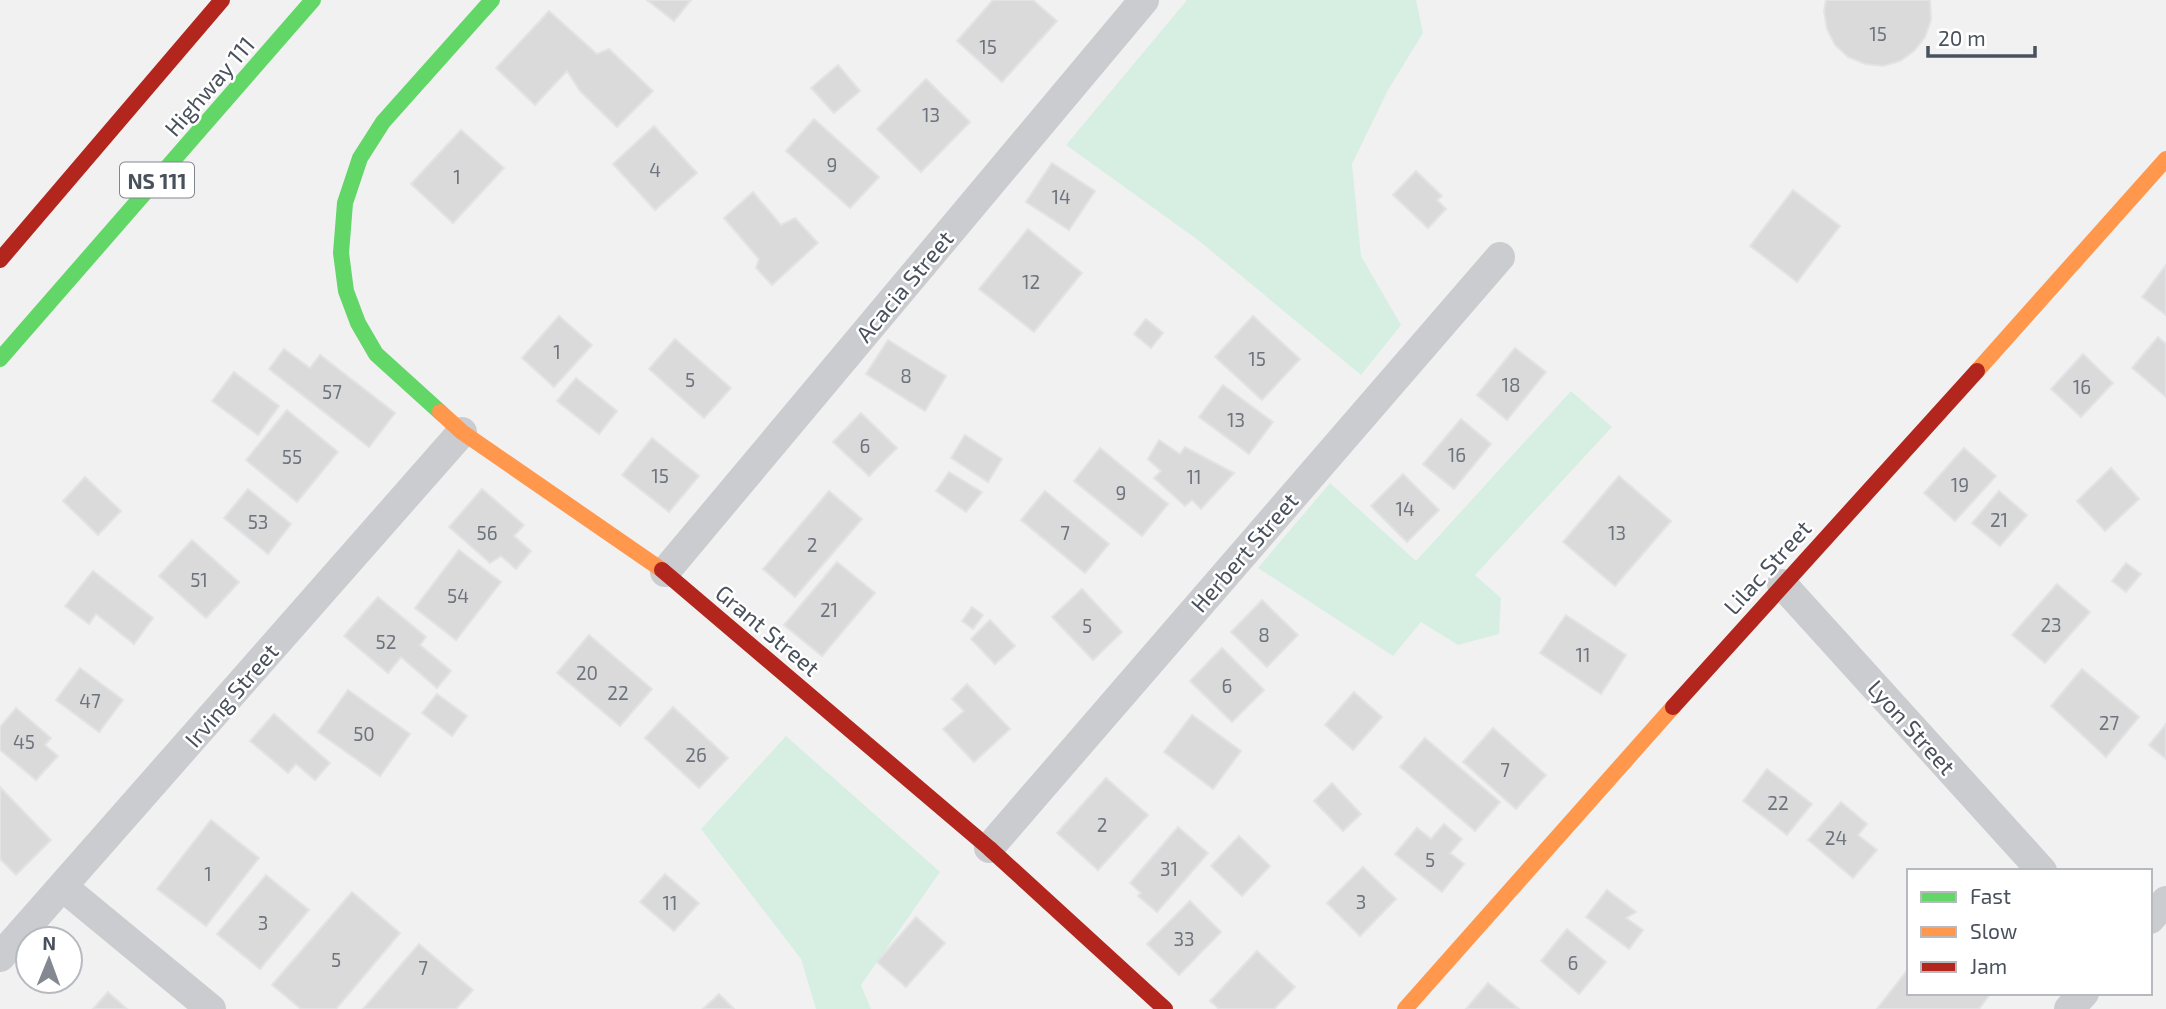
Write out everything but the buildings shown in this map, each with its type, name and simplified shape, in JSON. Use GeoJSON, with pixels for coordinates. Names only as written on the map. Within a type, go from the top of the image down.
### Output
{"type":"FeatureCollection","features":[{"type":"Feature","properties":{"kind":"main road","name":"Highway 111"},"geometry":{"type":"LineString","coordinates":[[0,260],[222,0]]}},
{"type":"Feature","properties":{"kind":"main road","name":"Highway 111"},"geometry":{"type":"LineString","coordinates":[[0,359],[313,0]]}},
{"type":"Feature","properties":{"kind":"main road","name":"Grant Street"},"geometry":{"type":"LineString","coordinates":[[492,0],[383,122],[360,158],[345,203],[341,253],[346,291],[358,323],[376,354],[462,432],[665,572],[989,848],[1165,1009]]}},
{"type":"Feature","properties":{"kind":"main road","name":"Lilac Street"},"geometry":{"type":"LineString","coordinates":[[1405,1009],[1782,584],[2055,285],[2166,159]]}},
{"type":"Feature","properties":{"kind":"street","name":"Acacia Street"},"geometry":{"type":"LineString","coordinates":[[665,572],[1144,0]]}},
{"type":"Feature","properties":{"kind":"street","name":"Herbert Street"},"geometry":{"type":"LineString","coordinates":[[989,848],[1500,257]]}},
{"type":"Feature","properties":{"kind":"street","name":"Irving Street"},"geometry":{"type":"LineString","coordinates":[[0,957],[462,432]]}},
{"type":"Feature","properties":{"kind":"street","name":"Lyon Street"},"geometry":{"type":"LineString","coordinates":[[1782,584],[2040,869]]}},
{"type":"Feature","properties":{"kind":"street"},"geometry":{"type":"LineString","coordinates":[[63,887],[211,1009]]}},
{"type":"Feature","properties":{"kind":"street"},"geometry":{"type":"LineString","coordinates":[[2152,917],[2166,901]]}},
{"type":"Feature","properties":{"kind":"street"},"geometry":{"type":"LineString","coordinates":[[2070,1009],[2082,995]]}},
{"type":"Feature","properties":{"kind":"green space"},"geometry":{"type":"Polygon","coordinates":[[[1187,0],[1416,0],[1423,33],[1388,90],[1352,164],[1361,256],[1401,325],[1361,375],[1198,240],[1066,145],[1187,0]]]}},
{"type":"Feature","properties":{"kind":"green space"},"geometry":{"type":"Polygon","coordinates":[[[1571,391],[1612,427],[1475,575],[1501,598],[1499,634],[1458,645],[1421,622],[1393,656],[1258,568],[1330,483],[1416,561],[1571,391]]]}},
{"type":"Feature","properties":{"kind":"green space"},"geometry":{"type":"Polygon","coordinates":[[[786,736],[940,872],[861,985],[871,1009],[816,1009],[801,959],[701,829],[786,736]]]}},
{"type":"Feature","properties":{"kind":"traffic: fast"},"geometry":{"type":"LineString","coordinates":[[0,359],[313,0]]}},
{"type":"Feature","properties":{"kind":"traffic: fast"},"geometry":{"type":"LineString","coordinates":[[440,412],[376,354],[358,323],[346,291],[341,253],[345,203],[360,158],[383,122],[492,0]]}},
{"type":"Feature","properties":{"kind":"traffic: slow"},"geometry":{"type":"LineString","coordinates":[[1977,371],[2166,159]]}},
{"type":"Feature","properties":{"kind":"traffic: slow"},"geometry":{"type":"LineString","coordinates":[[440,412],[462,432],[662,570]]}},
{"type":"Feature","properties":{"kind":"traffic: slow"},"geometry":{"type":"LineString","coordinates":[[1405,1009],[1673,707]]}},
{"type":"Feature","properties":{"kind":"traffic: jam"},"geometry":{"type":"LineString","coordinates":[[0,260],[222,0]]}},
{"type":"Feature","properties":{"kind":"traffic: jam"},"geometry":{"type":"LineString","coordinates":[[1673,707],[1977,371]]}},
{"type":"Feature","properties":{"kind":"traffic: jam"},"geometry":{"type":"LineString","coordinates":[[662,570],[989,848],[1165,1009]]}}]}
